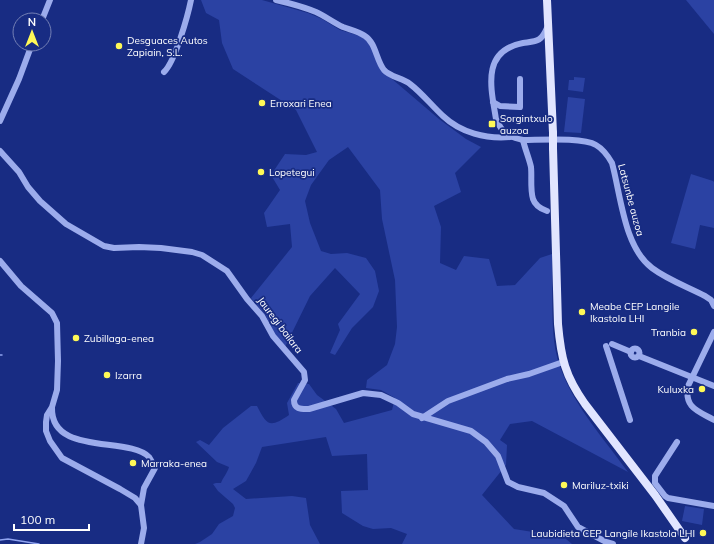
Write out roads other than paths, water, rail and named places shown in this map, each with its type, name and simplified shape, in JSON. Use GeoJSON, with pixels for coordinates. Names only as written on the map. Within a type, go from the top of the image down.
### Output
{"type":"FeatureCollection","features":[{"type":"Feature","properties":{"kind":"main road"},"geometry":{"type":"LineString","coordinates":[[547,0],[553,133],[558,324],[563,362],[574,389],[688,541]]}},
{"type":"Feature","properties":{"kind":"street"},"geometry":{"type":"LineString","coordinates":[[45,12],[50,0]]}},
{"type":"Feature","properties":{"kind":"street"},"geometry":{"type":"LineString","coordinates":[[164,72],[172,60],[191,0]]}},
{"type":"Feature","properties":{"kind":"street","name":"Latsunbe auzoa"},"geometry":{"type":"LineString","coordinates":[[276,0],[315,12],[343,27],[354,30],[365,36],[370,40],[378,62],[385,72],[410,83],[444,117],[460,128],[474,134],[500,138],[510,137],[523,140],[584,140],[594,144],[606,153],[612,164],[629,236],[636,250],[644,261],[653,269],[705,296],[711,300],[714,306]]}},
{"type":"Feature","properties":{"kind":"street"},"geometry":{"type":"LineString","coordinates":[[510,137],[503,132],[496,119],[493,102],[491,76],[492,68],[495,60],[505,49],[512,46],[536,42],[542,38],[548,27]]}},
{"type":"Feature","properties":{"kind":"street"},"geometry":{"type":"LineString","coordinates":[[536,42],[549,49]]}},
{"type":"Feature","properties":{"kind":"street"},"geometry":{"type":"LineString","coordinates":[[0,120],[29,52]]}},
{"type":"Feature","properties":{"kind":"street"},"geometry":{"type":"LineString","coordinates":[[493,102],[500,106],[520,107],[520,79]]}},
{"type":"Feature","properties":{"kind":"street"},"geometry":{"type":"LineString","coordinates":[[496,119],[500,111],[506,107]]}},
{"type":"Feature","properties":{"kind":"street"},"geometry":{"type":"LineString","coordinates":[[523,140],[530,166],[533,199],[541,209],[547,211]]}},
{"type":"Feature","properties":{"kind":"street","name":"Jauregi bailara"},"geometry":{"type":"LineString","coordinates":[[0,151],[12,164],[40,201],[66,224],[104,246],[114,248],[161,248],[192,252],[202,255],[227,270],[247,299],[262,316],[273,336],[304,372],[305,380],[294,400],[296,407],[300,409],[309,409],[363,393],[374,394],[389,398],[413,414],[422,418],[470,431],[486,442],[498,456],[508,482],[544,493],[564,506],[578,527],[606,542],[613,544]]}},
{"type":"Feature","properties":{"kind":"street"},"geometry":{"type":"LineString","coordinates":[[0,261],[21,286],[56,318],[58,361],[57,390],[52,407],[47,415],[46,431],[57,451],[62,458],[120,489],[135,498],[141,505]]}},
{"type":"Feature","properties":{"kind":"street"},"geometry":{"type":"LineString","coordinates":[[714,332],[687,390],[689,404],[695,410],[714,420]]}},
{"type":"Feature","properties":{"kind":"street"},"geometry":{"type":"LineString","coordinates":[[630,420],[609,345],[631,352],[633,357],[637,358],[639,356],[714,386]]}},
{"type":"Feature","properties":{"kind":"street"},"geometry":{"type":"LineString","coordinates":[[422,418],[448,401],[563,362]]}},
{"type":"Feature","properties":{"kind":"street"},"geometry":{"type":"LineString","coordinates":[[52,407],[54,420],[62,431],[71,438],[130,449],[138,451],[148,457],[155,468],[144,488],[141,505],[144,528],[141,544]]}},
{"type":"Feature","properties":{"kind":"street"},"geometry":{"type":"LineString","coordinates":[[677,442],[655,476],[655,483],[668,498],[714,506]]}},
{"type":"Feature","properties":{"kind":"waterway"},"geometry":{"type":"LineString","coordinates":[[0,540],[8,539],[39,544]]}},
{"type":"Feature","properties":{"kind":"place","name":"Desguaces Autos Zapiain, S.L."},"geometry":{"type":"Point","coordinates":[119,46]}},
{"type":"Feature","properties":{"kind":"place","name":"Erroxari Enea"},"geometry":{"type":"Point","coordinates":[262,103]}},
{"type":"Feature","properties":{"kind":"place","name":"Sorgintxulo auzoa"},"geometry":{"type":"Point","coordinates":[492,124]}},
{"type":"Feature","properties":{"kind":"place","name":"Lopetegui"},"geometry":{"type":"Point","coordinates":[261,172]}},
{"type":"Feature","properties":{"kind":"place","name":"Meabe CEP Langile Ikastola LHI"},"geometry":{"type":"Point","coordinates":[582,312]}},
{"type":"Feature","properties":{"kind":"place","name":"Tranbia"},"geometry":{"type":"Point","coordinates":[694,332]}},
{"type":"Feature","properties":{"kind":"place","name":"Zubillaga-enea"},"geometry":{"type":"Point","coordinates":[76,338]}},
{"type":"Feature","properties":{"kind":"place","name":"Izarra"},"geometry":{"type":"Point","coordinates":[107,375]}},
{"type":"Feature","properties":{"kind":"place","name":"Kuluxka"},"geometry":{"type":"Point","coordinates":[702,389]}},
{"type":"Feature","properties":{"kind":"place","name":"Marraka-enea"},"geometry":{"type":"Point","coordinates":[133,463]}},
{"type":"Feature","properties":{"kind":"place","name":"Mariluz-txiki"},"geometry":{"type":"Point","coordinates":[564,485]}},
{"type":"Feature","properties":{"kind":"place","name":"Laubidieta CEP Langile Ikastola LHI"},"geometry":{"type":"Point","coordinates":[703,533]}}]}
